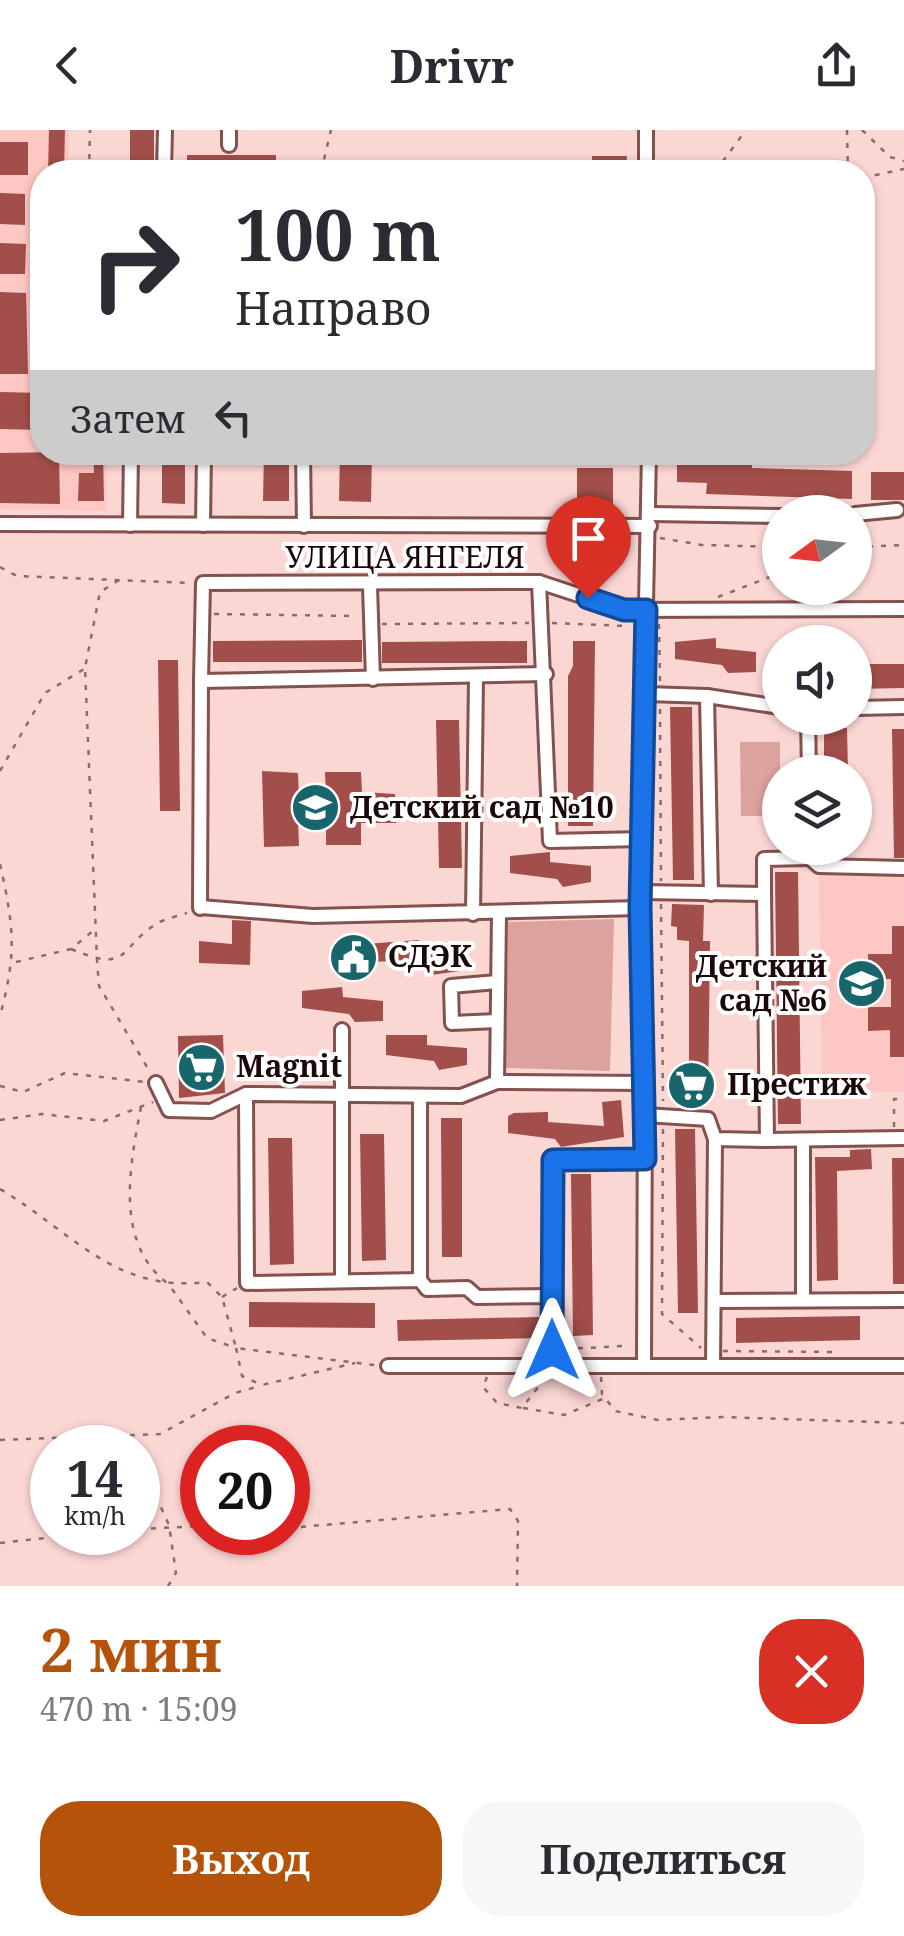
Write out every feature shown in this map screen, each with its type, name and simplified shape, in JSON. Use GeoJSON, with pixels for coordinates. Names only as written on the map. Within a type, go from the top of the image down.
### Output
{"type":"FeatureCollection","features":[{"type":"Feature","properties":{"kind":"street"},"geometry":{"type":"LineString","coordinates":[[164,160],[165,130]]}},
{"type":"Feature","properties":{"kind":"street"},"geometry":{"type":"LineString","coordinates":[[229,130],[229,145]]}},
{"type":"Feature","properties":{"kind":"street"},"geometry":{"type":"LineString","coordinates":[[646,130],[646,160]]}},
{"type":"Feature","properties":{"kind":"street"},"geometry":{"type":"LineString","coordinates":[[130,524],[131,465]]}},
{"type":"Feature","properties":{"kind":"street"},"geometry":{"type":"LineString","coordinates":[[203,525],[204,465]]}},
{"type":"Feature","properties":{"kind":"street"},"geometry":{"type":"LineString","coordinates":[[303,465],[304,526]]}},
{"type":"Feature","properties":{"kind":"street"},"geometry":{"type":"LineString","coordinates":[[644,1366],[646,1083],[640,908],[653,694],[650,465]]}},
{"type":"Feature","properties":{"kind":"street"},"geometry":{"type":"LineString","coordinates":[[872,512],[896,510]]}},
{"type":"Feature","properties":{"kind":"street","name":"УЛИЦА ЯНГЕЛЯ"},"geometry":{"type":"LineString","coordinates":[[0,524],[304,526],[762,516]]}},
{"type":"Feature","properties":{"kind":"street"},"geometry":{"type":"LineString","coordinates":[[539,582],[546,674],[550,841],[644,839]]}},
{"type":"Feature","properties":{"kind":"street","name":"УЛИЦА ЯНГЕЛЯ"},"geometry":{"type":"LineString","coordinates":[[202,583],[370,586],[539,582],[624,610],[904,609]]}},
{"type":"Feature","properties":{"kind":"street"},"geometry":{"type":"LineString","coordinates":[[202,583],[200,908],[292,910],[313,916],[640,908]]}},
{"type":"Feature","properties":{"kind":"street"},"geometry":{"type":"LineString","coordinates":[[370,586],[373,679]]}},
{"type":"Feature","properties":{"kind":"street"},"geometry":{"type":"LineString","coordinates":[[201,681],[546,674]]}},
{"type":"Feature","properties":{"kind":"street"},"geometry":{"type":"LineString","coordinates":[[473,914],[476,678]]}},
{"type":"Feature","properties":{"kind":"street"},"geometry":{"type":"LineString","coordinates":[[653,694],[707,696],[762,704]]}},
{"type":"Feature","properties":{"kind":"street"},"geometry":{"type":"LineString","coordinates":[[707,696],[711,894]]}},
{"type":"Feature","properties":{"kind":"street"},"geometry":{"type":"LineString","coordinates":[[872,708],[904,707]]}},
{"type":"Feature","properties":{"kind":"street"},"geometry":{"type":"LineString","coordinates":[[764,865],[767,1140]]}},
{"type":"Feature","properties":{"kind":"street"},"geometry":{"type":"LineString","coordinates":[[818,865],[904,868]]}},
{"type":"Feature","properties":{"kind":"street"},"geometry":{"type":"LineString","coordinates":[[642,892],[764,894]]}},
{"type":"Feature","properties":{"kind":"street"},"geometry":{"type":"LineString","coordinates":[[497,1082],[499,914]]}},
{"type":"Feature","properties":{"kind":"street"},"geometry":{"type":"LineString","coordinates":[[498,982],[451,986],[452,1023],[498,1021]]}},
{"type":"Feature","properties":{"kind":"street"},"geometry":{"type":"LineString","coordinates":[[342,1030],[342,1281]]}},
{"type":"Feature","properties":{"kind":"street"},"geometry":{"type":"LineString","coordinates":[[156,1083],[169,1110],[212,1111],[246,1094],[341,1098],[461,1096],[497,1082],[646,1083]]}},
{"type":"Feature","properties":{"kind":"street"},"geometry":{"type":"LineString","coordinates":[[246,1094],[246,1282],[420,1280]]}},
{"type":"Feature","properties":{"kind":"street"},"geometry":{"type":"LineString","coordinates":[[420,1096],[420,1280],[427,1289],[467,1288],[477,1297],[552,1296]]}},
{"type":"Feature","properties":{"kind":"street"},"geometry":{"type":"LineString","coordinates":[[645,1115],[708,1119],[714,1140],[713,1358]]}},
{"type":"Feature","properties":{"kind":"street"},"geometry":{"type":"LineString","coordinates":[[714,1140],[899,1138]]}},
{"type":"Feature","properties":{"kind":"street"},"geometry":{"type":"LineString","coordinates":[[803,1140],[803,1299]]}},
{"type":"Feature","properties":{"kind":"street"},"geometry":{"type":"LineString","coordinates":[[552,1367],[553,1160],[645,1159]]}},
{"type":"Feature","properties":{"kind":"street"},"geometry":{"type":"LineString","coordinates":[[714,1301],[904,1300]]}},
{"type":"Feature","properties":{"kind":"street"},"geometry":{"type":"LineString","coordinates":[[388,1366],[644,1366],[713,1358],[904,1366]]}},
{"type":"Feature","properties":{"kind":"path"},"geometry":{"type":"LineString","coordinates":[[90,130],[90,160]]}},
{"type":"Feature","properties":{"kind":"path"},"geometry":{"type":"LineString","coordinates":[[324,160],[331,130]]}},
{"type":"Feature","properties":{"kind":"path"},"geometry":{"type":"LineString","coordinates":[[724,160],[746,130]]}},
{"type":"Feature","properties":{"kind":"path"},"geometry":{"type":"LineString","coordinates":[[847,130],[848,160]]}},
{"type":"Feature","properties":{"kind":"path"},"geometry":{"type":"LineString","coordinates":[[862,130],[890,156],[904,161]]}},
{"type":"Feature","properties":{"kind":"path"},"geometry":{"type":"LineString","coordinates":[[875,175],[904,169]]}},
{"type":"Feature","properties":{"kind":"path"},"geometry":{"type":"LineString","coordinates":[[652,518],[658,538],[702,545],[762,547]]}},
{"type":"Feature","properties":{"kind":"path"},"geometry":{"type":"LineString","coordinates":[[872,546],[904,545]]}},
{"type":"Feature","properties":{"kind":"path"},"geometry":{"type":"LineString","coordinates":[[0,567],[17,576],[202,583]]}},
{"type":"Feature","properties":{"kind":"path"},"geometry":{"type":"LineString","coordinates":[[119,580],[100,592],[85,668],[97,960],[99,986],[156,1083]]}},
{"type":"Feature","properties":{"kind":"path"},"geometry":{"type":"LineString","coordinates":[[702,610],[722,594],[762,580]]}},
{"type":"Feature","properties":{"kind":"path"},"geometry":{"type":"LineString","coordinates":[[652,610],[661,892],[662,1314],[713,1358],[847,1352]]}},
{"type":"Feature","properties":{"kind":"path"},"geometry":{"type":"LineString","coordinates":[[202,614],[355,616],[371,624],[626,626]]}},
{"type":"Feature","properties":{"kind":"path"},"geometry":{"type":"LineString","coordinates":[[0,771],[45,693],[85,668]]}},
{"type":"Feature","properties":{"kind":"path"},"geometry":{"type":"LineString","coordinates":[[0,864],[14,937],[14,962],[0,1016]]}},
{"type":"Feature","properties":{"kind":"path"},"geometry":{"type":"LineString","coordinates":[[71,949],[97,960],[126,955],[156,924],[200,908]]}},
{"type":"Feature","properties":{"kind":"path"},"geometry":{"type":"LineString","coordinates":[[14,962],[71,949],[95,929]]}},
{"type":"Feature","properties":{"kind":"path"},"geometry":{"type":"LineString","coordinates":[[0,1086],[23,1092],[65,1073],[156,1083]]}},
{"type":"Feature","properties":{"kind":"path"},"geometry":{"type":"LineString","coordinates":[[0,1120],[42,1114],[104,1121],[163,1098]]}},
{"type":"Feature","properties":{"kind":"path"},"geometry":{"type":"LineString","coordinates":[[899,1138],[894,1099],[904,1099]]}},
{"type":"Feature","properties":{"kind":"path"},"geometry":{"type":"LineString","coordinates":[[141,1107],[126,1189],[147,1268],[170,1286],[207,1338],[236,1348],[388,1366]]}},
{"type":"Feature","properties":{"kind":"path"},"geometry":{"type":"LineString","coordinates":[[0,1189],[49,1218],[91,1254],[137,1279],[170,1286],[207,1282],[222,1297],[242,1376],[262,1385]]}},
{"type":"Feature","properties":{"kind":"path"},"geometry":{"type":"LineString","coordinates":[[222,1297],[246,1282]]}},
{"type":"Feature","properties":{"kind":"path"},"geometry":{"type":"LineString","coordinates":[[552,1350],[623,1346]]}},
{"type":"Feature","properties":{"kind":"path"},"geometry":{"type":"LineString","coordinates":[[0,1440],[160,1434],[235,1392],[356,1362]]}},
{"type":"Feature","properties":{"kind":"path"},"geometry":{"type":"LineString","coordinates":[[600,1366],[605,1398],[615,1411],[658,1420],[722,1417],[904,1424]]}},
{"type":"Feature","properties":{"kind":"path"},"geometry":{"type":"LineString","coordinates":[[492,1367],[482,1387],[497,1403],[564,1415],[605,1398]]}},
{"type":"Feature","properties":{"kind":"path"},"geometry":{"type":"LineString","coordinates":[[522,1408],[552,1367]]}},
{"type":"Feature","properties":{"kind":"path"},"geometry":{"type":"LineString","coordinates":[[160,1505],[169,1525],[176,1573],[168,1586]]}},
{"type":"Feature","properties":{"kind":"path"},"geometry":{"type":"LineString","coordinates":[[310,1526],[510,1509],[518,1521],[517,1586]]}},
{"type":"Feature","properties":{"kind":"path"},"geometry":{"type":"LineString","coordinates":[[160,1526],[180,1525]]}},
{"type":"Feature","properties":{"kind":"path"},"geometry":{"type":"LineString","coordinates":[[0,1543],[30,1540]]}},
{"type":"Feature","properties":{"kind":"shaded area"},"geometry":{"type":"Polygon","coordinates":[[[0,130],[69,130],[68,160],[30,160],[30,465],[106,465],[107,511],[0,509],[0,130]]]}},
{"type":"Feature","properties":{"kind":"shaded area"},"geometry":{"type":"Polygon","coordinates":[[[740,742],[780,742],[780,755],[762,755],[762,816],[741,816],[740,742]]]}},
{"type":"Feature","properties":{"kind":"shaded area","name":"Детский сад №6"},"geometry":{"type":"Polygon","coordinates":[[[819,875],[904,876],[904,1092],[822,1093],[819,875]]]}},
{"type":"Feature","properties":{"kind":"shaded area"},"geometry":{"type":"Polygon","coordinates":[[[614,919],[610,1071],[505,1068],[508,922],[614,919]]]}},
{"type":"Feature","properties":{"kind":"building"},"geometry":{"type":"Polygon","coordinates":[[[49,130],[65,130],[64,160],[48,160],[49,130]]]}},
{"type":"Feature","properties":{"kind":"building"},"geometry":{"type":"Polygon","coordinates":[[[130,130],[154,130],[154,160],[130,160],[130,130]]]}},
{"type":"Feature","properties":{"kind":"building"},"geometry":{"type":"Polygon","coordinates":[[[0,142],[28,142],[28,175],[0,175],[0,142]]]}},
{"type":"Feature","properties":{"kind":"building"},"geometry":{"type":"Polygon","coordinates":[[[187,155],[276,155],[276,160],[187,160],[187,155]]]}},
{"type":"Feature","properties":{"kind":"building"},"geometry":{"type":"Polygon","coordinates":[[[592,156],[627,156],[627,160],[592,160],[592,156]]]}},
{"type":"Feature","properties":{"kind":"building"},"geometry":{"type":"Polygon","coordinates":[[[0,193],[25,194],[25,225],[0,224],[0,193]]]}},
{"type":"Feature","properties":{"kind":"building"},"geometry":{"type":"Polygon","coordinates":[[[0,243],[26,244],[25,274],[0,274],[0,243]]]}},
{"type":"Feature","properties":{"kind":"building"},"geometry":{"type":"Polygon","coordinates":[[[0,292],[26,293],[28,374],[0,374],[0,292]]]}},
{"type":"Feature","properties":{"kind":"building"},"geometry":{"type":"Polygon","coordinates":[[[0,392],[30,393],[30,430],[0,429],[0,392]]]}},
{"type":"Feature","properties":{"kind":"building"},"geometry":{"type":"Polygon","coordinates":[[[30,452],[30,465],[59,465],[60,504],[0,503],[0,453],[30,452]]]}},
{"type":"Feature","properties":{"kind":"building"},"geometry":{"type":"Polygon","coordinates":[[[94,465],[103,465],[104,501],[78,501],[79,473],[94,473],[94,465]]]}},
{"type":"Feature","properties":{"kind":"building"},"geometry":{"type":"Polygon","coordinates":[[[162,465],[185,465],[185,504],[162,503],[162,465]]]}},
{"type":"Feature","properties":{"kind":"building"},"geometry":{"type":"Polygon","coordinates":[[[264,465],[289,465],[289,501],[263,501],[264,465]]]}},
{"type":"Feature","properties":{"kind":"building"},"geometry":{"type":"Polygon","coordinates":[[[340,465],[372,465],[371,502],[339,501],[340,465]]]}},
{"type":"Feature","properties":{"kind":"building"},"geometry":{"type":"Polygon","coordinates":[[[677,465],[852,471],[852,495],[706,494],[707,483],[677,482],[677,465]]]}},
{"type":"Feature","properties":{"kind":"building"},"geometry":{"type":"Polygon","coordinates":[[[577,468],[613,468],[613,509],[577,509],[577,468]]]}},
{"type":"Feature","properties":{"kind":"building"},"geometry":{"type":"Polygon","coordinates":[[[871,472],[904,472],[904,500],[872,500],[871,472]]]}},
{"type":"Feature","properties":{"kind":"building"},"geometry":{"type":"Polygon","coordinates":[[[716,638],[716,648],[756,652],[756,672],[728,673],[722,665],[675,659],[675,642],[716,638]]]}},
{"type":"Feature","properties":{"kind":"building"},"geometry":{"type":"Polygon","coordinates":[[[362,640],[362,662],[213,662],[213,641],[362,640]]]}},
{"type":"Feature","properties":{"kind":"building"},"geometry":{"type":"Polygon","coordinates":[[[527,641],[527,663],[382,663],[382,642],[527,641]]]}},
{"type":"Feature","properties":{"kind":"building"},"geometry":{"type":"Polygon","coordinates":[[[573,641],[595,641],[593,826],[568,826],[568,676],[573,666],[573,641]]]}},
{"type":"Feature","properties":{"kind":"building"},"geometry":{"type":"Polygon","coordinates":[[[158,660],[178,660],[180,811],[160,811],[158,660]]]}},
{"type":"Feature","properties":{"kind":"building"},"geometry":{"type":"Polygon","coordinates":[[[872,664],[904,664],[904,688],[872,689],[872,664]]]}},
{"type":"Feature","properties":{"kind":"building"},"geometry":{"type":"Polygon","coordinates":[[[670,707],[692,707],[694,880],[673,880],[670,707]]]}},
{"type":"Feature","properties":{"kind":"building"},"geometry":{"type":"Polygon","coordinates":[[[436,720],[459,720],[462,868],[439,868],[436,720]]]}},
{"type":"Feature","properties":{"kind":"building"},"geometry":{"type":"Polygon","coordinates":[[[892,729],[904,729],[904,858],[894,858],[892,729]]]}},
{"type":"Feature","properties":{"kind":"building"},"geometry":{"type":"Polygon","coordinates":[[[824,735],[847,735],[848,755],[824,755],[824,735]]]}},
{"type":"Feature","properties":{"kind":"building","name":"Детский сад №10"},"geometry":{"type":"Polygon","coordinates":[[[262,771],[298,773],[299,799],[326,799],[325,772],[361,772],[362,792],[395,794],[396,823],[361,823],[361,845],[326,845],[326,821],[298,821],[299,846],[264,847],[262,771]]]}},
{"type":"Feature","properties":{"kind":"building"},"geometry":{"type":"Polygon","coordinates":[[[550,852],[550,862],[591,866],[591,882],[563,887],[557,879],[510,873],[510,856],[550,852]]]}},
{"type":"Feature","properties":{"kind":"building"},"geometry":{"type":"Polygon","coordinates":[[[775,872],[798,872],[801,1124],[778,1124],[775,872]]]}},
{"type":"Feature","properties":{"kind":"building"},"geometry":{"type":"Polygon","coordinates":[[[672,904],[704,905],[703,941],[710,941],[708,1101],[677,1103],[675,1070],[689,1068],[689,941],[677,940],[677,927],[671,926],[672,904]]]}},
{"type":"Feature","properties":{"kind":"building"},"geometry":{"type":"Polygon","coordinates":[[[232,920],[251,921],[250,965],[199,963],[199,941],[232,944],[232,920]]]}},
{"type":"Feature","properties":{"kind":"building"},"geometry":{"type":"Polygon","coordinates":[[[892,926],[904,926],[904,1057],[890,1057],[890,1030],[868,1031],[868,1007],[891,1007],[891,979],[868,979],[868,954],[892,954],[892,926]]]}},
{"type":"Feature","properties":{"kind":"building"},"geometry":{"type":"Polygon","coordinates":[[[366,938],[366,944],[419,940],[419,950],[459,954],[460,971],[431,975],[426,967],[392,961],[348,963],[347,940],[366,938]]]}},
{"type":"Feature","properties":{"kind":"building"},"geometry":{"type":"Polygon","coordinates":[[[342,987],[343,997],[383,1001],[383,1021],[355,1022],[349,1014],[302,1008],[302,991],[342,987]]]}},
{"type":"Feature","properties":{"kind":"building","name":"Magnit"},"geometry":{"type":"Polygon","coordinates":[[[223,1035],[225,1093],[179,1098],[178,1036],[223,1035]]]}},
{"type":"Feature","properties":{"kind":"building"},"geometry":{"type":"Polygon","coordinates":[[[386,1035],[427,1035],[427,1045],[467,1048],[467,1065],[439,1070],[434,1061],[386,1055],[386,1035]]]}},
{"type":"Feature","properties":{"kind":"building"},"geometry":{"type":"Polygon","coordinates":[[[621,1100],[624,1137],[561,1147],[555,1139],[508,1133],[508,1116],[514,1113],[548,1112],[548,1122],[604,1126],[602,1102],[621,1100]]]}},
{"type":"Feature","properties":{"kind":"building"},"geometry":{"type":"Polygon","coordinates":[[[441,1118],[462,1118],[462,1257],[442,1257],[441,1118]]]}},
{"type":"Feature","properties":{"kind":"building"},"geometry":{"type":"Polygon","coordinates":[[[675,1129],[695,1129],[698,1313],[678,1313],[675,1129]]]}},
{"type":"Feature","properties":{"kind":"building"},"geometry":{"type":"Polygon","coordinates":[[[360,1134],[384,1134],[386,1260],[362,1261],[360,1134]]]}},
{"type":"Feature","properties":{"kind":"building"},"geometry":{"type":"Polygon","coordinates":[[[268,1138],[292,1138],[294,1264],[270,1265],[268,1138]]]}},
{"type":"Feature","properties":{"kind":"building"},"geometry":{"type":"Polygon","coordinates":[[[871,1149],[872,1169],[837,1171],[838,1280],[817,1281],[815,1157],[850,1157],[850,1150],[871,1149]]]}},
{"type":"Feature","properties":{"kind":"building"},"geometry":{"type":"Polygon","coordinates":[[[892,1158],[904,1158],[904,1284],[893,1284],[892,1158]]]}},
{"type":"Feature","properties":{"kind":"building"},"geometry":{"type":"Polygon","coordinates":[[[571,1174],[591,1174],[593,1335],[573,1336],[571,1174]]]}},
{"type":"Feature","properties":{"kind":"building"},"geometry":{"type":"Polygon","coordinates":[[[249,1302],[375,1303],[375,1328],[249,1327],[249,1302]]]}},
{"type":"Feature","properties":{"kind":"building"},"geometry":{"type":"Polygon","coordinates":[[[860,1316],[860,1340],[736,1343],[736,1318],[860,1316]]]}},
{"type":"Feature","properties":{"kind":"building"},"geometry":{"type":"Polygon","coordinates":[[[539,1317],[540,1338],[398,1341],[397,1320],[539,1317]]]}},
{"type":"Feature","properties":{"kind":"place","name":"Детский сад №10"},"geometry":{"type":"Point","coordinates":[315,808]}},
{"type":"Feature","properties":{"kind":"place","name":"СДЭК"},"geometry":{"type":"Point","coordinates":[353,957]}},
{"type":"Feature","properties":{"kind":"place","name":"Детский сад №6"},"geometry":{"type":"Point","coordinates":[862,984]}},
{"type":"Feature","properties":{"kind":"place","name":"Magnit"},"geometry":{"type":"Point","coordinates":[201,1067]}},
{"type":"Feature","properties":{"kind":"place","name":"Престиж"},"geometry":{"type":"Point","coordinates":[692,1085]}},
{"type":"Feature","properties":{"kind":"route"},"geometry":{"type":"LineString","coordinates":[[552,1350],[553,1160],[645,1159],[640,908],[646,610],[624,610],[588,598]]}}]}
